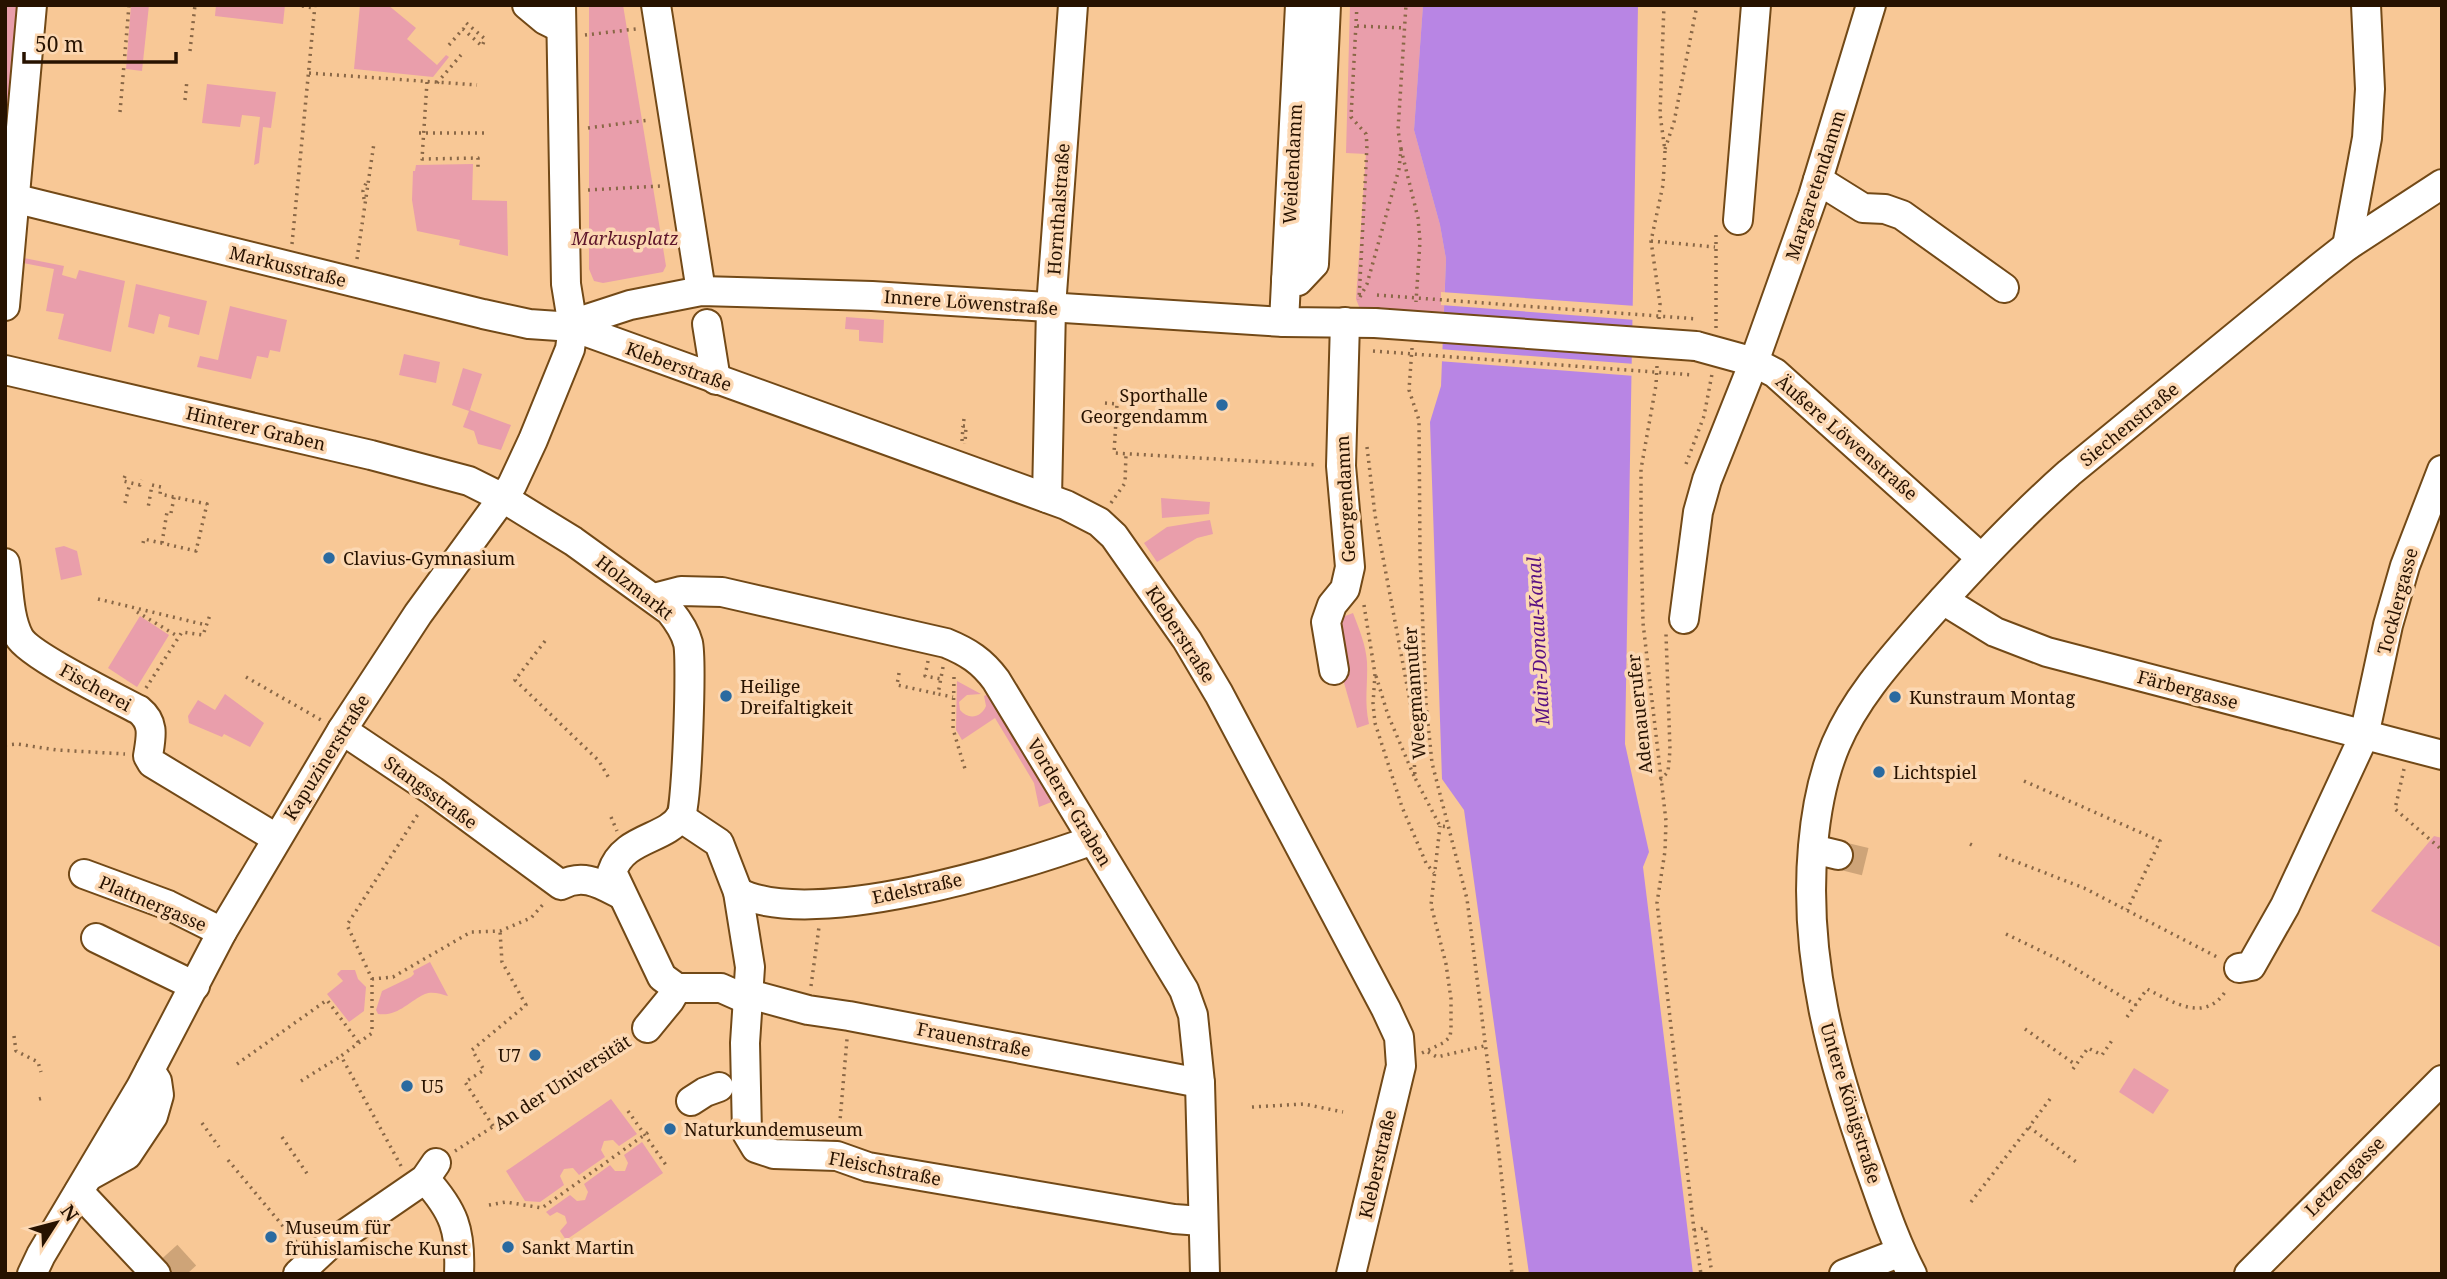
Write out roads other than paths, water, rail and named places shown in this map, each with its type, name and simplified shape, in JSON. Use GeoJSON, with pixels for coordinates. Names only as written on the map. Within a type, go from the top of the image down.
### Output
{"type":"FeatureCollection","features":[{"type":"Feature","properties":{"kind":"street"},"geometry":{"type":"LineString","coordinates":[[5,306],[10,197],[32,5]]}},
{"type":"Feature","properties":{"kind":"street"},"geometry":{"type":"LineString","coordinates":[[527,5],[545,20],[561,24],[566,284],[573,327]]}},
{"type":"Feature","properties":{"kind":"street","name":"Hornthalstraße"},"geometry":{"type":"LineString","coordinates":[[1046,498],[1051,307],[1073,5]]}},
{"type":"Feature","properties":{"kind":"street","name":"Weidendamm"},"geometry":{"type":"LineString","coordinates":[[1284,322],[1300,5]]}},
{"type":"Feature","properties":{"kind":"street"},"geometry":{"type":"LineString","coordinates":[[1286,280],[1298,281],[1314,264],[1326,5]]}},
{"type":"Feature","properties":{"kind":"street"},"geometry":{"type":"LineString","coordinates":[[1727,224],[1756,5]]}},
{"type":"Feature","properties":{"kind":"street","name":"Margaretendamm"},"geometry":{"type":"LineString","coordinates":[[1684,619],[1701,501],[1707,480],[1754,362],[1818,180],[1871,5]]}},
{"type":"Feature","properties":{"kind":"street"},"geometry":{"type":"LineString","coordinates":[[2347,246],[2367,138],[2370,89],[2366,5]]}},
{"type":"Feature","properties":{"kind":"street"},"geometry":{"type":"LineString","coordinates":[[657,16],[701,291]]}},
{"type":"Feature","properties":{"kind":"street"},"geometry":{"type":"LineString","coordinates":[[1818,180],[1863,208],[1885,209],[1902,215],[2004,288]]}},
{"type":"Feature","properties":{"kind":"street","name":"Siechenstraße"},"geometry":{"type":"LineString","coordinates":[[1856,707],[1888,662],[1980,557],[2069,473],[2347,246],[2442,184]]}},
{"type":"Feature","properties":{"kind":"street","name":"Markusstraße"},"geometry":{"type":"LineString","coordinates":[[10,197],[132,217],[289,267],[518,321],[573,327]]}},
{"type":"Feature","properties":{"kind":"street","name":"Innere Löwenstraße"},"geometry":{"type":"LineString","coordinates":[[573,327],[587,318],[630,305],[701,291],[872,296],[1284,322],[1363,312],[1703,339]]}},
{"type":"Feature","properties":{"kind":"street","name":"Georgendamm"},"geometry":{"type":"LineString","coordinates":[[1334,670],[1326,622],[1332,605],[1345,589],[1350,567],[1341,466],[1363,312]]}},
{"type":"Feature","properties":{"kind":"street"},"geometry":{"type":"LineString","coordinates":[[707,324],[716,380]]}},
{"type":"Feature","properties":{"kind":"street","name":"Kleberstraße"},"geometry":{"type":"LineString","coordinates":[[573,327],[1085,513],[1114,536],[1187,640],[1219,694],[1399,1037],[1415,1054],[1351,1274]]}},
{"type":"Feature","properties":{"kind":"street","name":"Kapuzinerstraße"},"geometry":{"type":"LineString","coordinates":[[32,1274],[150,1070],[222,932],[276,838],[330,724],[418,614],[503,498],[522,465],[566,362],[573,327]]}},
{"type":"Feature","properties":{"kind":"street","name":"Äußere Löwenstraße"},"geometry":{"type":"LineString","coordinates":[[1703,339],[1754,362],[1785,381],[1980,557]]}},
{"type":"Feature","properties":{"kind":"street","name":"Hinterer Graben"},"geometry":{"type":"LineString","coordinates":[[5,370],[433,470],[469,481],[503,498]]}},
{"type":"Feature","properties":{"kind":"street","name":"Tocklergasse"},"geometry":{"type":"LineString","coordinates":[[2239,968],[2251,966],[2285,906],[2364,736],[2388,625],[2405,566],[2442,470]]}},
{"type":"Feature","properties":{"kind":"street","name":"Holzmarkt"},"geometry":{"type":"LineString","coordinates":[[503,498],[573,541],[654,598],[670,611],[681,625],[689,646],[689,704],[685,794],[680,817]]}},
{"type":"Feature","properties":{"kind":"street","name":"Fischerei"},"geometry":{"type":"LineString","coordinates":[[5,563],[13,621],[20,639],[31,650],[147,716],[152,729],[148,756],[152,762],[276,838]]}},
{"type":"Feature","properties":{"kind":"street","name":"Vorderer Graben"},"geometry":{"type":"LineString","coordinates":[[654,598],[681,591],[722,592],[946,643],[985,664],[1184,990],[1192,1015],[1200,1083],[1205,1274]]}},
{"type":"Feature","properties":{"kind":"street","name":"Färbergasse"},"geometry":{"type":"LineString","coordinates":[[1943,600],[1995,632],[2047,652],[2442,755]]}},
{"type":"Feature","properties":{"kind":"street","name":"Untere Königstraße"},"geometry":{"type":"LineString","coordinates":[[1856,707],[1837,742],[1817,804],[1825,852],[1812,942],[1825,1028],[1863,1150],[1907,1263]]}},
{"type":"Feature","properties":{"kind":"street","name":"Stangsstraße"},"geometry":{"type":"LineString","coordinates":[[330,724],[433,791],[561,885],[574,879],[588,879],[622,895]]}},
{"type":"Feature","properties":{"kind":"street"},"geometry":{"type":"LineString","coordinates":[[677,988],[662,977],[612,872],[615,863],[631,847],[670,826],[680,817]]}},
{"type":"Feature","properties":{"kind":"street","name":"Fleischstraße"},"geometry":{"type":"LineString","coordinates":[[680,817],[719,843],[738,892],[750,967],[748,997],[734,1082],[747,1133],[756,1147],[774,1154],[837,1156],[862,1166],[977,1187],[1174,1219],[1202,1221]]}},
{"type":"Feature","properties":{"kind":"street","name":"Edelstraße"},"geometry":{"type":"LineString","coordinates":[[738,892],[763,901],[841,904],[954,881],[1044,858],[1093,840]]}},
{"type":"Feature","properties":{"kind":"street","name":"Plattnergasse"},"geometry":{"type":"LineString","coordinates":[[84,874],[168,905],[222,932]]}},
{"type":"Feature","properties":{"kind":"street"},"geometry":{"type":"LineString","coordinates":[[96,938],[195,986]]}},
{"type":"Feature","properties":{"kind":"street","name":"Frauenstraße"},"geometry":{"type":"LineString","coordinates":[[677,988],[721,988],[748,997],[808,1010],[1200,1083]]}},
{"type":"Feature","properties":{"kind":"street","name":"An der Universität"},"geometry":{"type":"LineString","coordinates":[[647,1028],[677,988]]}},
{"type":"Feature","properties":{"kind":"street","name":"Letzengasse"},"geometry":{"type":"LineString","coordinates":[[2255,1268],[2442,1080]]}},
{"type":"Feature","properties":{"kind":"street"},"geometry":{"type":"LineString","coordinates":[[691,1101],[705,1092],[734,1082]]}},
{"type":"Feature","properties":{"kind":"street"},"geometry":{"type":"LineString","coordinates":[[305,1267],[346,1233],[425,1177],[444,1199],[455,1224],[459,1239],[459,1274]]}},
{"type":"Feature","properties":{"kind":"street"},"geometry":{"type":"LineString","coordinates":[[84,1184],[156,1274]]}},
{"type":"Feature","properties":{"kind":"street"},"geometry":{"type":"LineString","coordinates":[[1844,1274],[1907,1263]]}},
{"type":"Feature","properties":{"kind":"water","name":"Main-Donau-Kanal"},"geometry":{"type":"Polygon","coordinates":[[[1423,5],[1638,5],[1625,744],[1649,852],[1643,867],[1693,1274],[1529,1274],[1464,810],[1442,779],[1430,422],[1441,386],[1446,259],[1440,225],[1414,130],[1423,5]]]}},
{"type":"Feature","properties":{"kind":"tunnel"},"geometry":{"type":"LineString","coordinates":[[1838,855],[1875,864]]}},
{"type":"Feature","properties":{"kind":"tunnel"},"geometry":{"type":"LineString","coordinates":[[166,1274],[187,1255]]}},
{"type":"Feature","properties":{"kind":"place","name":"Sporthalle Georgendamm"},"geometry":{"type":"Point","coordinates":[1222,405]}},
{"type":"Feature","properties":{"kind":"place","name":"Clavius-Gymnasium"},"geometry":{"type":"Point","coordinates":[329,558]}},
{"type":"Feature","properties":{"kind":"place","name":"Heilige Dreifaltigkeit"},"geometry":{"type":"Point","coordinates":[726,696]}},
{"type":"Feature","properties":{"kind":"place","name":"Kunstraum Montag"},"geometry":{"type":"Point","coordinates":[1895,697]}},
{"type":"Feature","properties":{"kind":"place","name":"Lichtspiel"},"geometry":{"type":"Point","coordinates":[1879,772]}},
{"type":"Feature","properties":{"kind":"place","name":"U7"},"geometry":{"type":"Point","coordinates":[535,1055]}},
{"type":"Feature","properties":{"kind":"place","name":"U5"},"geometry":{"type":"Point","coordinates":[407,1086]}},
{"type":"Feature","properties":{"kind":"place","name":"Naturkundemuseum"},"geometry":{"type":"Point","coordinates":[670,1129]}},
{"type":"Feature","properties":{"kind":"place","name":"Museum für frühislamische Kunst"},"geometry":{"type":"Point","coordinates":[271,1237]}},
{"type":"Feature","properties":{"kind":"place","name":"Sankt Martin"},"geometry":{"type":"Point","coordinates":[508,1247]}},
{"type":"Feature","properties":{"kind":"park label","name":"Markusplatz"},"geometry":{"type":"Point","coordinates":[625,238]}}]}
